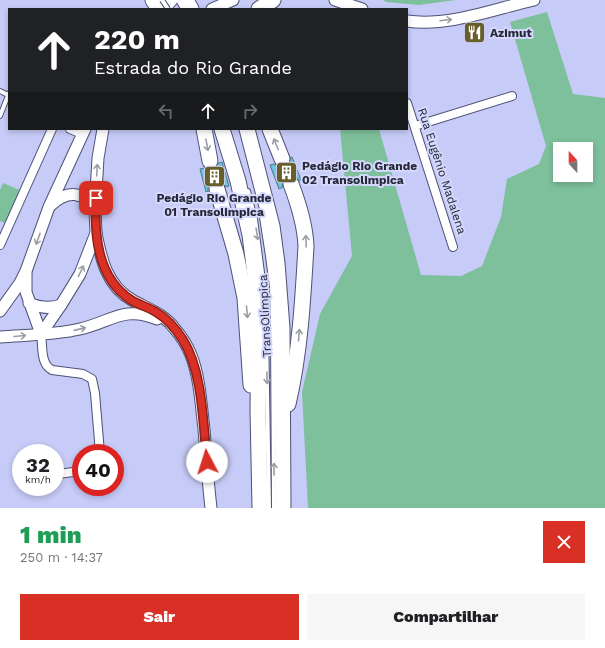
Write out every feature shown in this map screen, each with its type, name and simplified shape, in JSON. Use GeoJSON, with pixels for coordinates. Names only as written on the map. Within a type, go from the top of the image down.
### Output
{"type":"FeatureCollection","features":[{"type":"Feature","properties":{"kind":"highway"},"geometry":{"type":"LineString","coordinates":[[261,8],[273,0]]}},
{"type":"Feature","properties":{"kind":"highway"},"geometry":{"type":"LineString","coordinates":[[204,130],[210,161]]}},
{"type":"Feature","properties":{"kind":"highway","name":"TransOlímpica"},"geometry":{"type":"LineString","coordinates":[[222,130],[238,181],[254,261],[259,306],[258,410],[260,508]]}},
{"type":"Feature","properties":{"kind":"highway","name":"TransOlímpica"},"geometry":{"type":"LineString","coordinates":[[247,130],[272,226],[278,263],[282,328],[283,508]]}},
{"type":"Feature","properties":{"kind":"highway"},"geometry":{"type":"LineString","coordinates":[[270,130],[282,159]]}},
{"type":"Feature","properties":{"kind":"highway"},"geometry":{"type":"LineString","coordinates":[[282,428],[289,403],[295,371],[306,246],[302,215],[291,184]]}},
{"type":"Feature","properties":{"kind":"highway"},"geometry":{"type":"LineString","coordinates":[[217,190],[236,254],[245,298],[249,373],[252,396],[258,410]]}},
{"type":"Feature","properties":{"kind":"main road"},"geometry":{"type":"LineString","coordinates":[[165,8],[172,0]]}},
{"type":"Feature","properties":{"kind":"main road"},"geometry":{"type":"LineString","coordinates":[[214,8],[233,0]]}},
{"type":"Feature","properties":{"kind":"main road"},"geometry":{"type":"LineString","coordinates":[[335,0],[359,8]]}},
{"type":"Feature","properties":{"kind":"main road"},"geometry":{"type":"LineString","coordinates":[[408,21],[432,21],[455,18],[534,0]]}},
{"type":"Feature","properties":{"kind":"main road"},"geometry":{"type":"LineString","coordinates":[[103,130],[98,158],[95,209],[96,234],[102,261],[112,282],[131,300],[157,312],[166,319],[174,327],[190,353],[195,368],[201,402],[211,508]]}},
{"type":"Feature","properties":{"kind":"main road"},"geometry":{"type":"LineString","coordinates":[[0,311],[26,271],[49,207],[83,132]]}},
{"type":"Feature","properties":{"kind":"main road"},"geometry":{"type":"LineString","coordinates":[[49,207],[62,197],[73,194],[85,197],[95,209]]}},
{"type":"Feature","properties":{"kind":"main road"},"geometry":{"type":"LineString","coordinates":[[41,334],[80,274],[96,234]]}},
{"type":"Feature","properties":{"kind":"main road"},"geometry":{"type":"LineString","coordinates":[[26,271],[26,292],[41,334]]}},
{"type":"Feature","properties":{"kind":"main road"},"geometry":{"type":"LineString","coordinates":[[29,303],[46,308],[61,305]]}},
{"type":"Feature","properties":{"kind":"main road"},"geometry":{"type":"LineString","coordinates":[[0,337],[81,329],[129,313],[150,316],[174,327]]}},
{"type":"Feature","properties":{"kind":"street"},"geometry":{"type":"LineString","coordinates":[[415,126],[512,96]]}},
{"type":"Feature","properties":{"kind":"street","name":"Rua Eugênio Madalena"},"geometry":{"type":"LineString","coordinates":[[408,106],[453,247]]}},
{"type":"Feature","properties":{"kind":"street"},"geometry":{"type":"LineString","coordinates":[[0,245],[52,130]]}},
{"type":"Feature","properties":{"kind":"street"},"geometry":{"type":"LineString","coordinates":[[41,334],[44,360],[49,369],[83,374],[92,379],[95,393],[99,444]]}},
{"type":"Feature","properties":{"kind":"lane"},"geometry":{"type":"LineString","coordinates":[[0,91],[8,94],[0,116]]}},
{"type":"Feature","properties":{"kind":"lane","name":"TransOlímpica"},"geometry":{"type":"LineString","coordinates":[[246,185],[255,219],[265,292]]}},
{"type":"Feature","properties":{"kind":"lane","name":"TransOlímpica"},"geometry":{"type":"LineString","coordinates":[[260,204],[272,287],[274,508]]}},
{"type":"Feature","properties":{"kind":"lane","name":"TransOlímpica"},"geometry":{"type":"LineString","coordinates":[[266,322],[269,508]]}},
{"type":"Feature","properties":{"kind":"green space"},"geometry":{"type":"Polygon","coordinates":[[[383,0],[456,0],[419,5],[386,2],[383,0]]]}},
{"type":"Feature","properties":{"kind":"green space"},"geometry":{"type":"Polygon","coordinates":[[[547,12],[573,94],[605,98],[605,508],[308,508],[302,392],[320,314],[352,256],[340,130],[379,130],[421,275],[461,276],[482,266],[501,217],[507,179],[539,164],[546,146],[510,22],[547,12]]]}},
{"type":"Feature","properties":{"kind":"green space"},"geometry":{"type":"Polygon","coordinates":[[[3,183],[22,191],[7,224],[0,221],[0,190],[3,183]]]}},
{"type":"Feature","properties":{"kind":"building","name":"Pedágio Rio Grande 02 Transolimpica"},"geometry":{"type":"Polygon","coordinates":[[[291,157],[301,180],[299,181],[297,177],[293,175],[288,176],[284,178],[282,182],[283,187],[279,189],[270,165],[274,164],[280,168],[285,167],[289,164],[291,157]]]}},
{"type":"Feature","properties":{"kind":"building","name":"Pedágio Rio Grande 01 Transolimpica"},"geometry":{"type":"Polygon","coordinates":[[[222,162],[229,186],[226,187],[223,182],[215,180],[210,183],[208,192],[206,192],[200,169],[204,168],[207,170],[212,170],[222,162]]]}},
{"type":"Feature","properties":{"kind":"tunnel"},"geometry":{"type":"LineString","coordinates":[[282,159],[291,184]]}},
{"type":"Feature","properties":{"kind":"tunnel"},"geometry":{"type":"LineString","coordinates":[[210,161],[217,189]]}},
{"type":"Feature","properties":{"kind":"place","name":"Azimut"},"geometry":{"type":"Point","coordinates":[474,33]}},
{"type":"Feature","properties":{"kind":"place","name":"Pedágio Rio Grande 02 Transolimpica"},"geometry":{"type":"Point","coordinates":[286,173]}},
{"type":"Feature","properties":{"kind":"place","name":"Pedágio Rio Grande 01 Transolimpica"},"geometry":{"type":"Point","coordinates":[214,177]}},
{"type":"Feature","properties":{"kind":"route"},"geometry":{"type":"LineString","coordinates":[[96,198],[96,234],[102,261],[112,282],[131,300],[157,312],[166,319],[184,341],[190,353],[195,368],[201,402],[207,462]]}}]}
